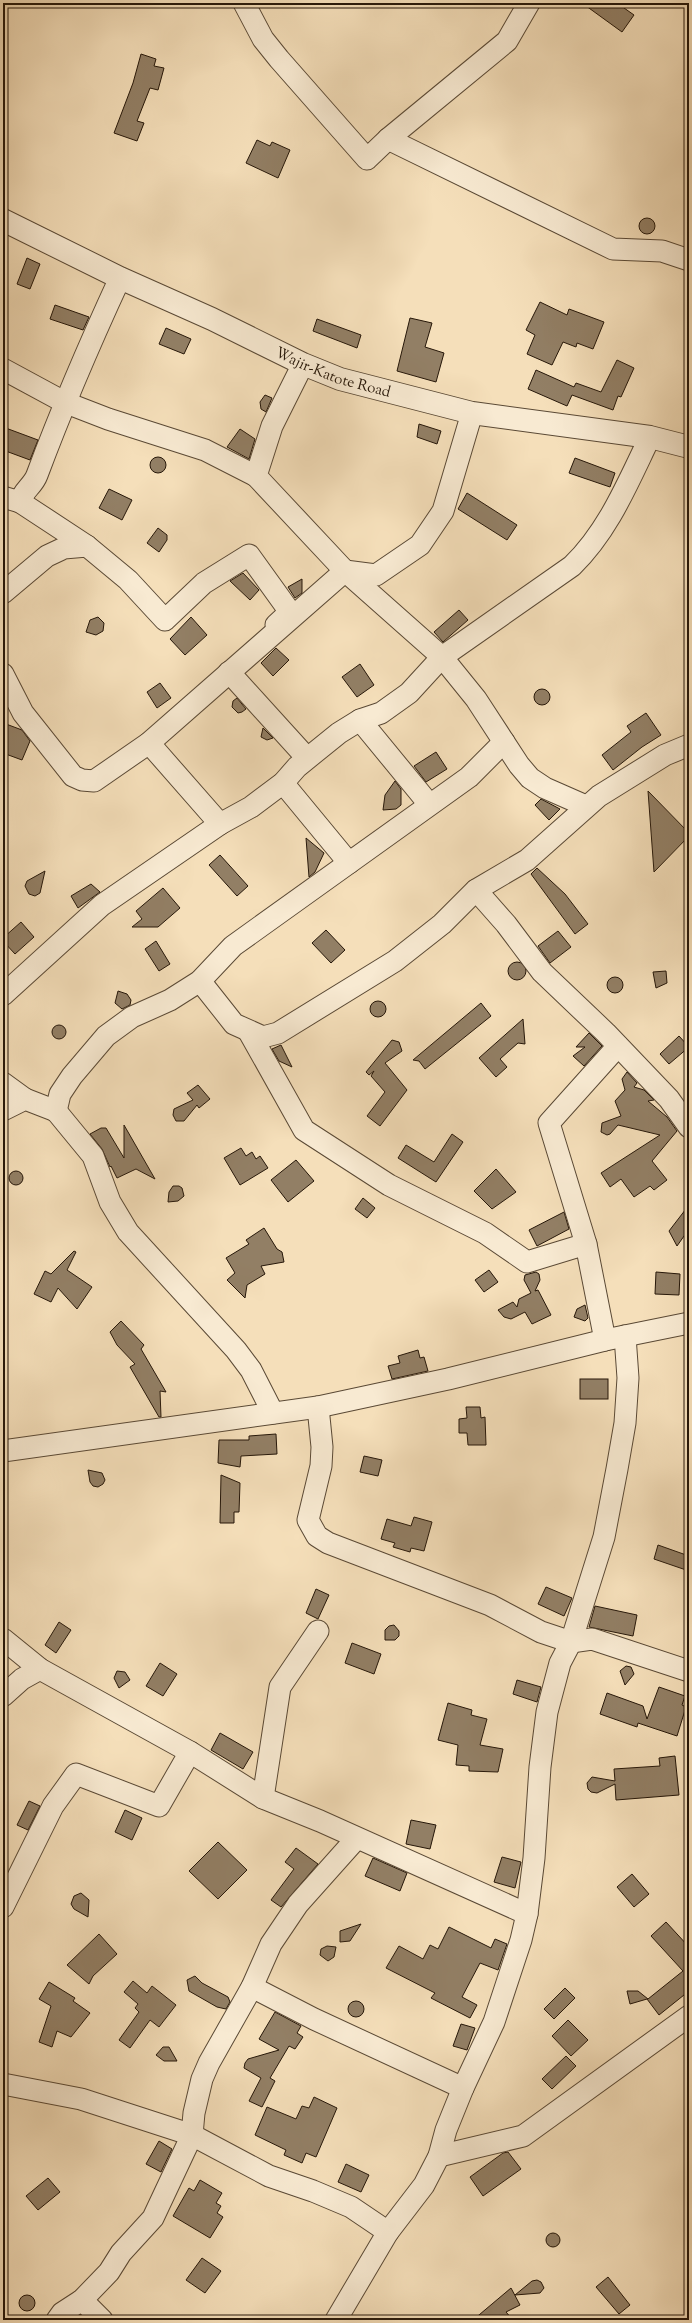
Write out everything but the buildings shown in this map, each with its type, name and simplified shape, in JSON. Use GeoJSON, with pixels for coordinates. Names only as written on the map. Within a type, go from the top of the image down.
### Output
{"type":"FeatureCollection","features":[{"type":"Feature","properties":{"kind":"street"},"geometry":{"type":"LineString","coordinates":[[244,3],[263,39],[279,60],[367,159],[388,139],[507,41],[529,3]]}},
{"type":"Feature","properties":{"kind":"street"},"geometry":{"type":"LineString","coordinates":[[388,139],[613,249],[662,250],[689,260]]}},
{"type":"Feature","properties":{"kind":"street","name":"Wajir-Katote Road"},"geometry":{"type":"LineString","coordinates":[[3,220],[120,278],[212,319],[304,364],[340,379],[472,413],[650,437],[689,446]]}},
{"type":"Feature","properties":{"kind":"street"},"geometry":{"type":"LineString","coordinates":[[120,278],[64,402],[34,482],[22,493],[11,500],[87,546],[128,580],[165,620],[204,583],[249,555],[290,612],[229,672]]}},
{"type":"Feature","properties":{"kind":"street"},"geometry":{"type":"LineString","coordinates":[[256,476],[272,426],[304,364]]}},
{"type":"Feature","properties":{"kind":"street"},"geometry":{"type":"LineString","coordinates":[[3,369],[64,402],[108,419],[205,450],[256,476],[345,571],[442,658],[476,699],[519,766],[530,778],[545,788],[586,806]]}},
{"type":"Feature","properties":{"kind":"street"},"geometry":{"type":"LineString","coordinates":[[3,674],[23,713],[73,776],[82,780],[94,781],[149,743],[345,571],[376,575],[420,544],[443,511],[472,413]]}},
{"type":"Feature","properties":{"kind":"street"},"geometry":{"type":"LineString","coordinates":[[3,995],[102,905],[220,824],[238,816],[283,783],[307,758],[339,733],[360,720],[381,713],[409,693],[442,658],[572,566],[587,551],[609,521],[650,437]]}},
{"type":"Feature","properties":{"kind":"street"},"geometry":{"type":"LineString","coordinates":[[3,593],[47,556],[64,548],[87,546]]}},
{"type":"Feature","properties":{"kind":"street"},"geometry":{"type":"LineString","coordinates":[[229,672],[307,758]]}},
{"type":"Feature","properties":{"kind":"street"},"geometry":{"type":"LineString","coordinates":[[360,720],[429,804]]}},
{"type":"Feature","properties":{"kind":"street"},"geometry":{"type":"LineString","coordinates":[[56,1111],[60,1094],[64,1088],[106,1036],[132,1017],[170,1000],[200,981],[232,946],[429,804],[469,777],[504,742]]}},
{"type":"Feature","properties":{"kind":"street"},"geometry":{"type":"LineString","coordinates":[[149,743],[220,824]]}},
{"type":"Feature","properties":{"kind":"street"},"geometry":{"type":"LineString","coordinates":[[200,981],[234,1024],[263,1037],[278,1033],[389,966],[442,924],[476,890],[528,860],[557,835],[586,806],[665,755],[689,745]]}},
{"type":"Feature","properties":{"kind":"street"},"geometry":{"type":"LineString","coordinates":[[283,783],[349,863]]}},
{"type":"Feature","properties":{"kind":"street"},"geometry":{"type":"LineString","coordinates":[[476,890],[506,924],[542,972],[618,1046],[669,1099],[689,1127]]}},
{"type":"Feature","properties":{"kind":"street"},"geometry":{"type":"LineString","coordinates":[[249,1032],[304,1130],[389,1184],[485,1233],[527,1262],[586,1244]]}},
{"type":"Feature","properties":{"kind":"street"},"geometry":{"type":"LineString","coordinates":[[336,2320],[388,2232],[424,2185],[439,2156],[446,2130],[463,2088],[494,2022],[521,1940],[527,1914],[534,1858],[540,1767],[547,1712],[560,1663],[571,1642],[604,1537],[625,1423],[628,1378],[549,1123],[618,1046]]}},
{"type":"Feature","properties":{"kind":"street"},"geometry":{"type":"LineString","coordinates":[[3,1083],[25,1099],[56,1111],[93,1156],[110,1202],[128,1232],[236,1350],[251,1370],[273,1413]]}},
{"type":"Feature","properties":{"kind":"street"},"geometry":{"type":"LineString","coordinates":[[3,1110],[25,1099]]}},
{"type":"Feature","properties":{"kind":"street"},"geometry":{"type":"LineString","coordinates":[[3,1450],[318,1407],[448,1379],[615,1338],[689,1323]]}},
{"type":"Feature","properties":{"kind":"street"},"geometry":{"type":"LineString","coordinates":[[318,1407],[322,1446],[321,1466],[308,1520],[317,1536],[328,1543],[490,1605],[541,1632],[571,1642],[592,1639],[689,1671]]}},
{"type":"Feature","properties":{"kind":"street"},"geometry":{"type":"LineString","coordinates":[[263,1798],[280,1687],[318,1631]]}},
{"type":"Feature","properties":{"kind":"street"},"geometry":{"type":"LineString","coordinates":[[3,1639],[40,1669],[190,1752],[263,1798],[527,1914]]}},
{"type":"Feature","properties":{"kind":"street"},"geometry":{"type":"LineString","coordinates":[[3,1696],[22,1679],[40,1669]]}},
{"type":"Feature","properties":{"kind":"street"},"geometry":{"type":"LineString","coordinates":[[3,1907],[53,1806],[76,1774],[159,1806],[190,1752]]}},
{"type":"Feature","properties":{"kind":"street"},"geometry":{"type":"LineString","coordinates":[[57,2320],[62,2313],[82,2300],[109,2272],[121,2253],[153,2218],[192,2135],[194,2113],[202,2079],[219,2045],[252,1987],[271,1944],[298,1904],[356,1839]]}},
{"type":"Feature","properties":{"kind":"street"},"geometry":{"type":"LineString","coordinates":[[252,1987],[314,2019],[463,2088]]}},
{"type":"Feature","properties":{"kind":"street"},"geometry":{"type":"LineString","coordinates":[[439,2156],[523,2136],[689,2016]]}},
{"type":"Feature","properties":{"kind":"street"},"geometry":{"type":"LineString","coordinates":[[3,2084],[81,2099],[192,2135],[269,2176],[313,2191],[351,2207],[388,2232]]}},
{"type":"Feature","properties":{"kind":"street"},"geometry":{"type":"LineString","coordinates":[[82,2300],[102,2320]]}}]}
